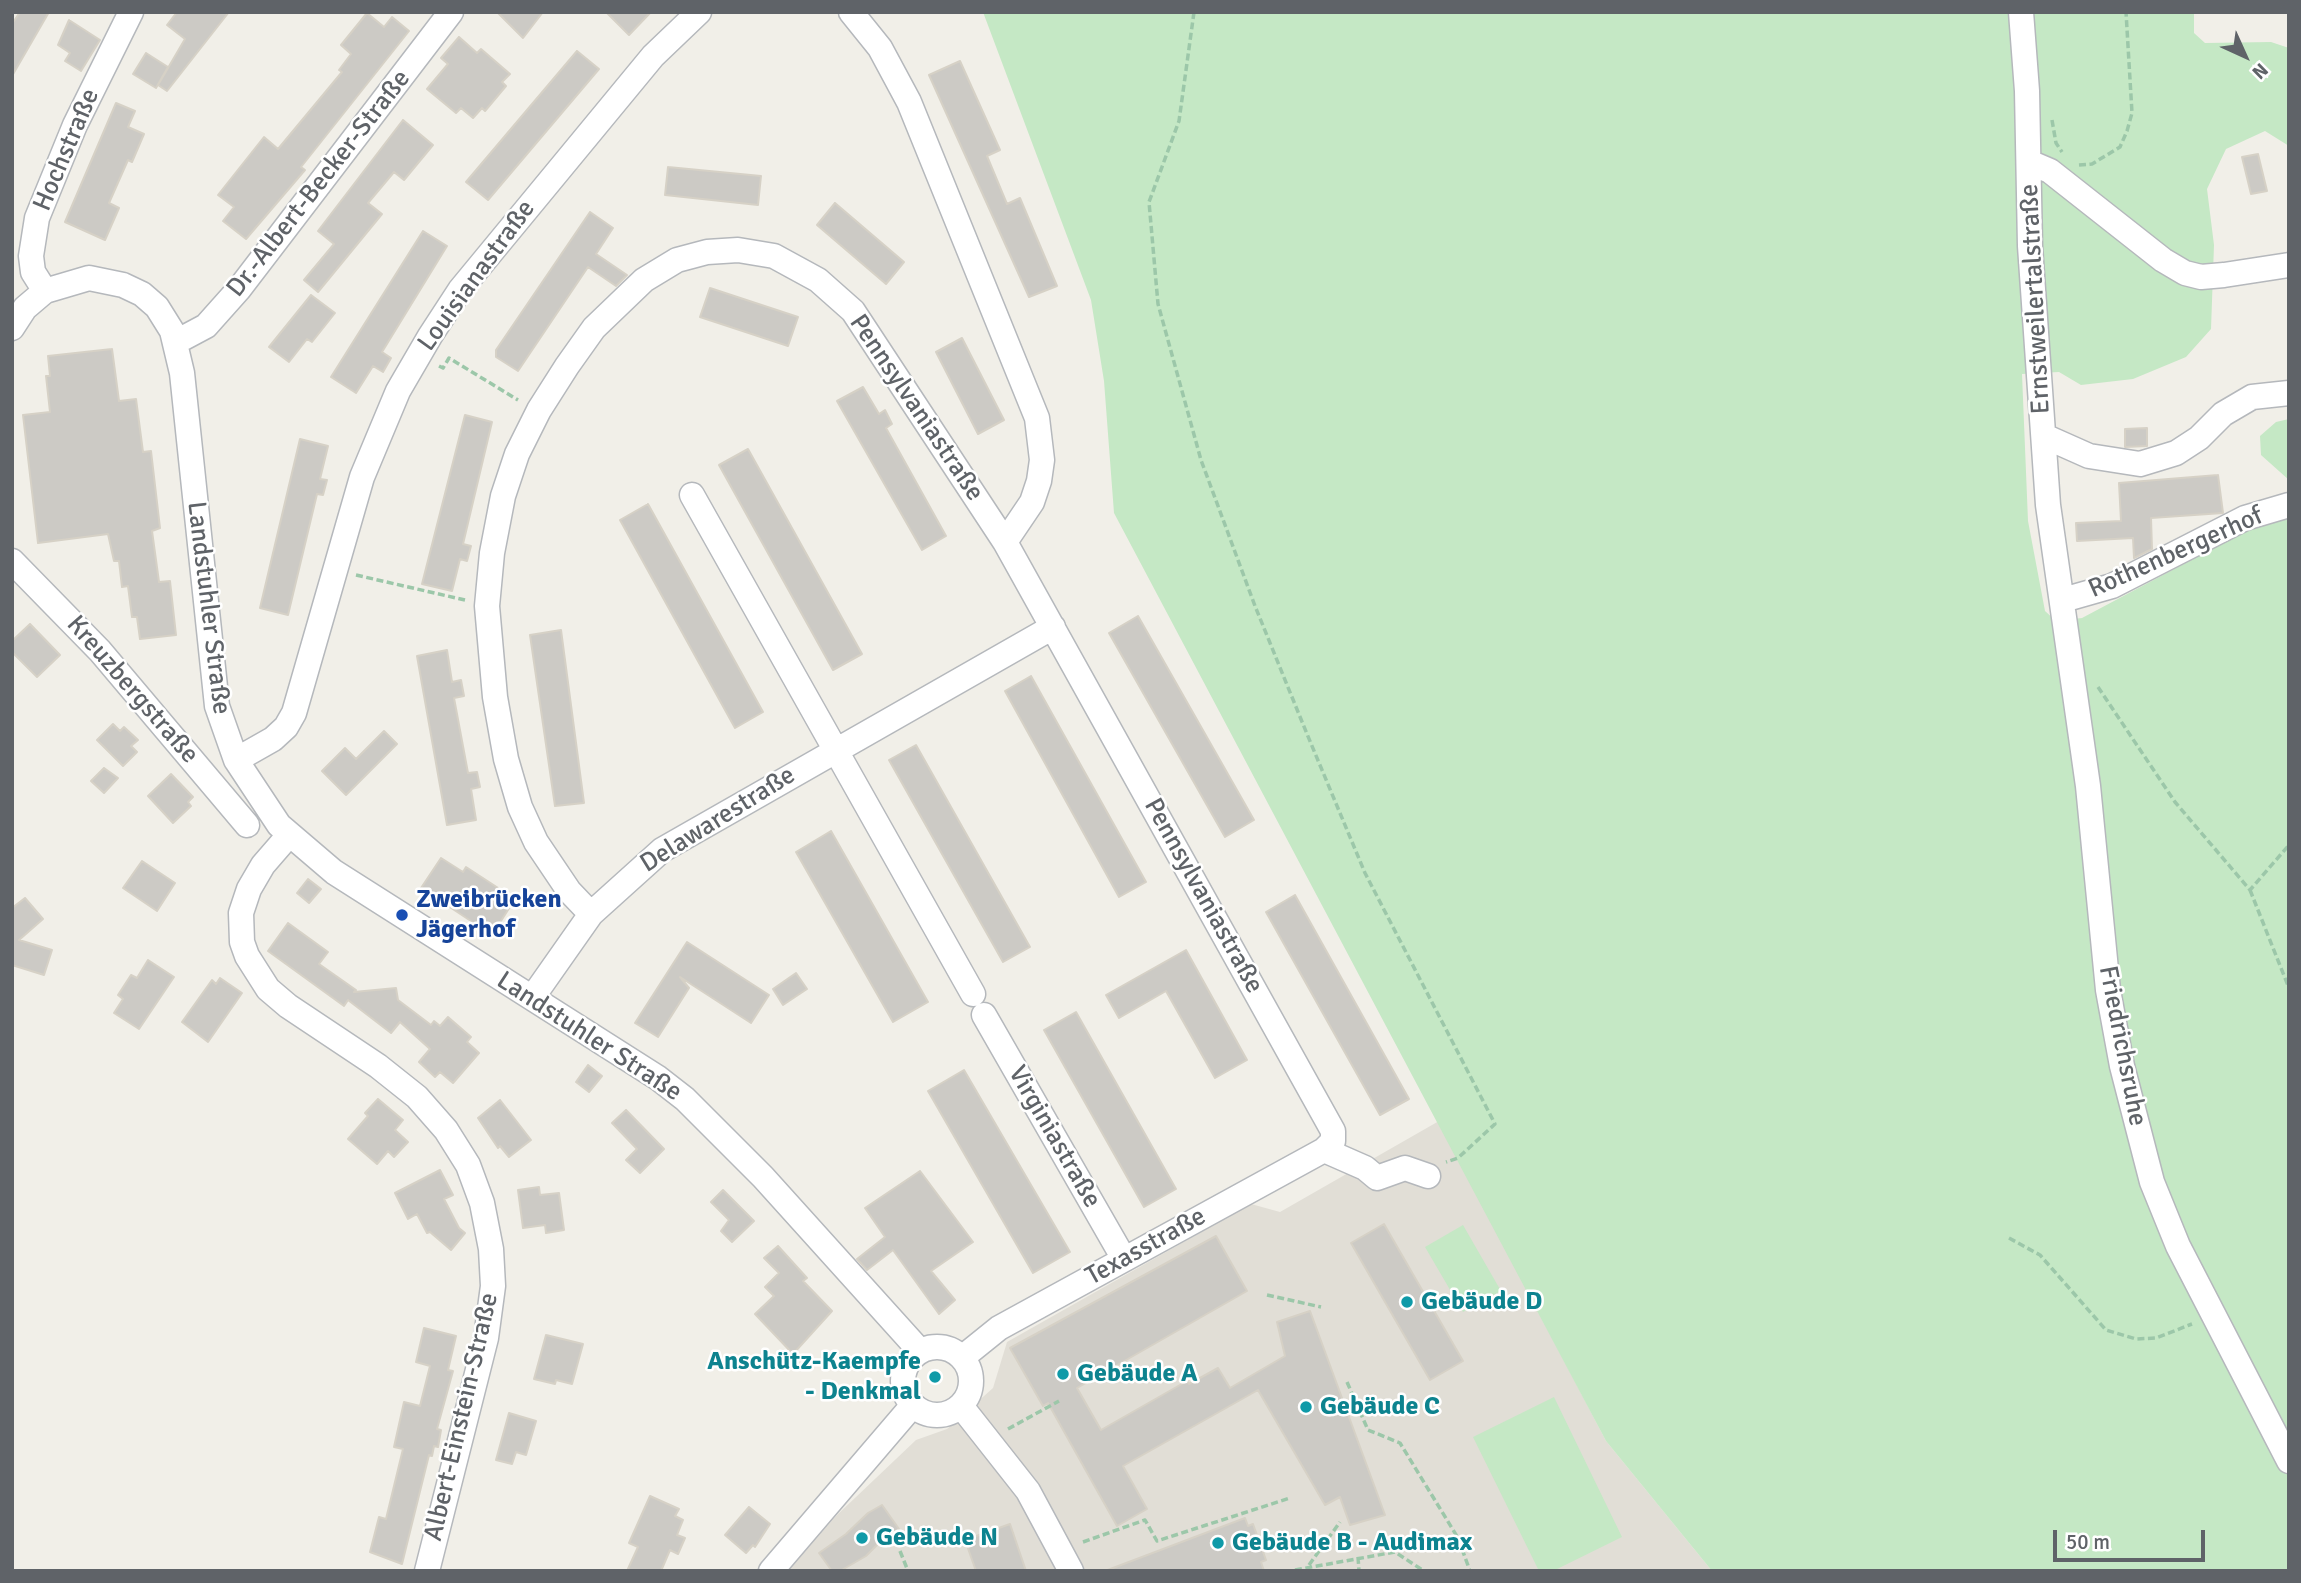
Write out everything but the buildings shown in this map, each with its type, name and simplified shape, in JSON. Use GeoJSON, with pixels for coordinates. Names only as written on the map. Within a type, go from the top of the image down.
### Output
{"type":"FeatureCollection","features":[{"type":"Feature","properties":{"kind":"street","name":"Hochstraße"},"geometry":{"type":"LineString","coordinates":[[45,291],[22,257],[49,184],[75,125],[131,12]]}},
{"type":"Feature","properties":{"kind":"street","name":"Dr.-Albert-Becker-Straße"},"geometry":{"type":"LineString","coordinates":[[176,342],[206,326],[239,289],[451,12]]}},
{"type":"Feature","properties":{"kind":"street","name":"Louisianastraße"},"geometry":{"type":"LineString","coordinates":[[236,760],[273,739],[286,727],[294,713],[333,571],[377,436],[398,391],[430,336],[460,290],[653,56],[699,12]]}},
{"type":"Feature","properties":{"kind":"street"},"geometry":{"type":"LineString","coordinates":[[851,12],[880,48],[909,102],[1037,418],[1042,460],[1039,481],[1032,502],[1005,542]]}},
{"type":"Feature","properties":{"kind":"street","name":"Ernstweilertalstraße"},"geometry":{"type":"LineString","coordinates":[[2021,12],[2031,258],[2048,505],[2063,600]]}},
{"type":"Feature","properties":{"kind":"street","name":"Ernstweilertalstraße"},"geometry":{"type":"LineString","coordinates":[[2029,162],[2050,171],[2163,260],[2185,273],[2201,277],[2289,265]]}},
{"type":"Feature","properties":{"kind":"street","name":"Pennsylvaniastraße"},"geometry":{"type":"LineString","coordinates":[[591,914],[551,866],[520,807],[506,759],[495,697],[487,606],[503,496],[517,454],[538,412],[594,328],[644,279],[677,260],[707,253],[738,250],[774,257],[818,280],[853,311],[1005,542],[1330,1122],[1328,1146]]}},
{"type":"Feature","properties":{"kind":"street","name":"Landstuhler Straße"},"geometry":{"type":"LineString","coordinates":[[12,328],[25,308],[45,291],[89,278],[123,285],[142,294],[157,307],[176,342],[182,373],[211,672],[217,706],[236,760],[261,802],[289,835],[334,872],[658,1078],[707,1119],[920,1351]]}},
{"type":"Feature","properties":{"kind":"street","name":"Ernstweilertalstraße"},"geometry":{"type":"LineString","coordinates":[[2045,436],[2089,456],[2140,464],[2160,460],[2188,446],[2223,414],[2252,397],[2289,393]]}},
{"type":"Feature","properties":{"kind":"street"},"geometry":{"type":"LineString","coordinates":[[692,495],[833,750]]}},
{"type":"Feature","properties":{"kind":"street","name":"Rothenbergerhof"},"geometry":{"type":"LineString","coordinates":[[2063,600],[2112,586],[2245,518],[2289,505]]}},
{"type":"Feature","properties":{"kind":"street","name":"Kreuzbergstraße"},"geometry":{"type":"LineString","coordinates":[[15,569],[100,651],[247,825]]}},
{"type":"Feature","properties":{"kind":"street","name":"Friedrichsruhe"},"geometry":{"type":"LineString","coordinates":[[2063,600],[2088,786],[2108,990],[2122,1066],[2152,1182],[2178,1245],[2289,1461]]}},
{"type":"Feature","properties":{"kind":"street","name":"Delawarestraße"},"geometry":{"type":"LineString","coordinates":[[531,998],[591,914],[662,850],[833,750],[1053,627]]}},
{"type":"Feature","properties":{"kind":"street","name":"Virginiastraße"},"geometry":{"type":"LineString","coordinates":[[833,750],[987,1011],[1124,1259]]}},
{"type":"Feature","properties":{"kind":"street","name":"Albert-Einstein-Straße"},"geometry":{"type":"LineString","coordinates":[[289,835],[263,865],[249,889],[241,913],[242,942],[247,956],[268,989],[288,1006],[379,1066],[417,1097],[446,1130],[468,1165],[482,1203],[491,1250],[493,1286],[486,1338],[427,1571]]}},
{"type":"Feature","properties":{"kind":"street"},"geometry":{"type":"LineString","coordinates":[[1328,1146],[1377,1178],[1405,1168],[1428,1176]]}},
{"type":"Feature","properties":{"kind":"street","name":"Texasstraße"},"geometry":{"type":"LineString","coordinates":[[962,1357],[999,1328],[1328,1146]]}},
{"type":"Feature","properties":{"kind":"street"},"geometry":{"type":"LineString","coordinates":[[942,1347],[962,1357],[971,1382],[961,1406],[948,1413],[933,1414],[913,1405],[907,1396],[904,1376],[906,1366],[920,1351],[942,1347]]}},
{"type":"Feature","properties":{"kind":"street"},"geometry":{"type":"LineString","coordinates":[[771,1571],[913,1405]]}},
{"type":"Feature","properties":{"kind":"street"},"geometry":{"type":"LineString","coordinates":[[961,1406],[1028,1492],[1070,1571]]}},
{"type":"Feature","properties":{"kind":"path"},"geometry":{"type":"LineString","coordinates":[[1194,12],[1179,121],[1149,202],[1162,317],[1201,460],[1255,606],[1307,734],[1365,873],[1495,1124],[1458,1158],[1441,1163],[1428,1176]]}},
{"type":"Feature","properties":{"kind":"path"},"geometry":{"type":"LineString","coordinates":[[2051,119],[2056,142],[2068,160],[2079,166],[2092,164],[2120,147],[2132,113],[2126,12]]}},
{"type":"Feature","properties":{"kind":"path"},"geometry":{"type":"LineString","coordinates":[[465,367],[538,412]]}},
{"type":"Feature","properties":{"kind":"path"},"geometry":{"type":"LineString","coordinates":[[333,571],[487,606]]}},
{"type":"Feature","properties":{"kind":"path"},"geometry":{"type":"LineString","coordinates":[[2096,684],[2175,802],[2250,890],[2289,988]]}},
{"type":"Feature","properties":{"kind":"path"},"geometry":{"type":"LineString","coordinates":[[2250,890],[2289,845]]}},
{"type":"Feature","properties":{"kind":"path"},"geometry":{"type":"LineString","coordinates":[[2009,1238],[2040,1255],[2106,1330],[2120,1336],[2156,1338],[2214,1315]]}},
{"type":"Feature","properties":{"kind":"path"},"geometry":{"type":"LineString","coordinates":[[1267,1295],[1321,1307]]}},
{"type":"Feature","properties":{"kind":"path"},"geometry":{"type":"LineString","coordinates":[[1347,1382],[1368,1430],[1400,1443],[1458,1538],[1469,1571]]}},
{"type":"Feature","properties":{"kind":"path"},"geometry":{"type":"LineString","coordinates":[[1006,1430],[1059,1401]]}},
{"type":"Feature","properties":{"kind":"path"},"geometry":{"type":"LineString","coordinates":[[1083,1542],[1146,1520],[1157,1541],[1290,1497]]}},
{"type":"Feature","properties":{"kind":"path"},"geometry":{"type":"LineString","coordinates":[[1309,1565],[1340,1522]]}},
{"type":"Feature","properties":{"kind":"path"},"geometry":{"type":"LineString","coordinates":[[900,1550],[908,1571]]}},
{"type":"Feature","properties":{"kind":"path"},"geometry":{"type":"LineString","coordinates":[[1294,1571],[1309,1565],[1395,1552],[1424,1571]]}},
{"type":"Feature","properties":{"kind":"path"},"geometry":{"type":"LineString","coordinates":[[1359,1558],[1359,1571]]}},
{"type":"Feature","properties":{"kind":"shaded area"},"geometry":{"type":"Polygon","coordinates":[[[1439,1121],[1606,1441],[1712,1571],[788,1571],[836,1516],[916,1440],[947,1429],[993,1388],[1007,1342],[1251,1204],[1280,1212],[1439,1121]]]}},
{"type":"Feature","properties":{"kind":"green space"},"geometry":{"type":"Polygon","coordinates":[[[983,12],[2194,12],[2194,33],[2205,43],[2271,42],[2289,48],[2289,146],[2265,131],[2226,149],[2207,189],[2214,245],[2211,329],[2186,357],[2133,379],[2081,385],[2059,372],[2022,374],[2028,521],[2045,611],[2056,621],[2082,618],[2244,532],[2289,518],[2289,1571],[1712,1571],[1606,1441],[1114,513],[1104,381],[1091,300],[983,12]]]}},
{"type":"Feature","properties":{"kind":"green space"},"geometry":{"type":"Polygon","coordinates":[[[2289,419],[2289,480],[2261,455],[2260,436],[2276,422],[2289,419]]]}},
{"type":"Feature","properties":{"kind":"green space"},"geometry":{"type":"Polygon","coordinates":[[[1463,1225],[1501,1291],[1463,1312],[1425,1247],[1463,1225]]]}},
{"type":"Feature","properties":{"kind":"green space"},"geometry":{"type":"Polygon","coordinates":[[[1554,1397],[1622,1537],[1553,1571],[1539,1571],[1473,1437],[1554,1397]]]}},
{"type":"Feature","properties":{"kind":"place","name":"Zweibrücken Jägerhof"},"geometry":{"type":"Point","coordinates":[402,915]}},
{"type":"Feature","properties":{"kind":"place","name":"Gebäude D"},"geometry":{"type":"Point","coordinates":[1407,1302]}},
{"type":"Feature","properties":{"kind":"place","name":"Gebäude A"},"geometry":{"type":"Point","coordinates":[1063,1374]}},
{"type":"Feature","properties":{"kind":"place","name":"Anschütz-Kaempfe - Denkmal"},"geometry":{"type":"Point","coordinates":[935,1377]}},
{"type":"Feature","properties":{"kind":"place","name":"Gebäude C"},"geometry":{"type":"Point","coordinates":[1306,1407]}},
{"type":"Feature","properties":{"kind":"place","name":"Gebäude N"},"geometry":{"type":"Point","coordinates":[862,1538]}},
{"type":"Feature","properties":{"kind":"place","name":"Gebäude B - Audimax"},"geometry":{"type":"Point","coordinates":[1218,1543]}}]}
